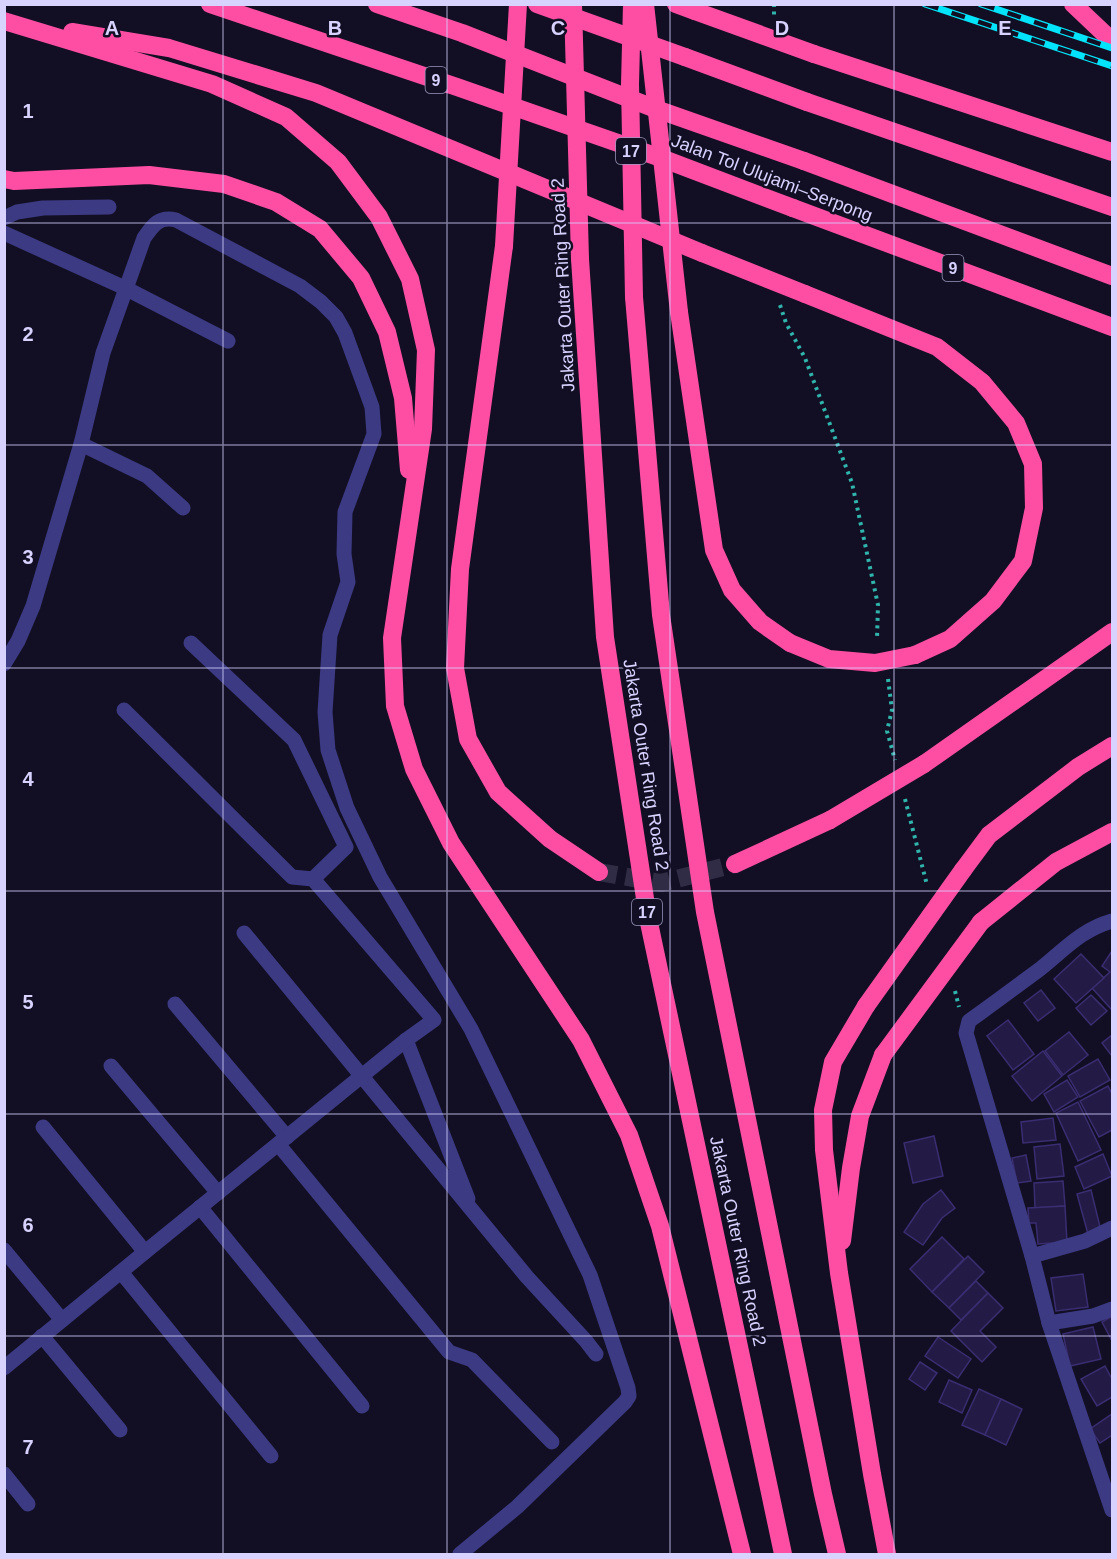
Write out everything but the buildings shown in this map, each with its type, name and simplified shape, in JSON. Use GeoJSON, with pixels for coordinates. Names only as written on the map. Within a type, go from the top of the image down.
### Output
{"type":"FeatureCollection","features":[{"type":"Feature","properties":{"kind":"highway","name":"Jalan Tol Ulujami–Serpong"},"geometry":{"type":"LineString","coordinates":[[210,4],[661,158],[1113,327]]}},
{"type":"Feature","properties":{"kind":"highway","name":"Jalan Tol Ulujami–Serpong"},"geometry":{"type":"LineString","coordinates":[[376,4],[462,33],[656,109],[804,161],[1113,276]]}},
{"type":"Feature","properties":{"kind":"highway"},"geometry":{"type":"LineString","coordinates":[[518,4],[504,246],[460,569],[455,668],[468,739],[498,792],[550,839],[599,872]]}},
{"type":"Feature","properties":{"kind":"highway"},"geometry":{"type":"LineString","coordinates":[[537,4],[807,102],[1113,207]]}},
{"type":"Feature","properties":{"kind":"highway","name":"Jakarta Outer Ring Road 2"},"geometry":{"type":"LineString","coordinates":[[573,4],[580,259],[605,637],[648,918],[783,1554]]}},
{"type":"Feature","properties":{"kind":"highway","name":"Jakarta Outer Ring Road 2"},"geometry":{"type":"LineString","coordinates":[[632,4],[630,84],[634,297],[661,615],[705,912],[837,1554]]}},
{"type":"Feature","properties":{"kind":"highway"},"geometry":{"type":"LineString","coordinates":[[4,21],[169,48],[316,93],[702,253],[938,347],[982,382],[1016,423],[1033,464],[1034,508],[1023,561],[993,601],[950,639],[915,655],[875,663],[829,659],[790,643],[760,622],[732,590],[714,550],[679,312],[645,4]]}},
{"type":"Feature","properties":{"kind":"highway"},"geometry":{"type":"LineString","coordinates":[[676,4],[814,54],[1113,152]]}},
{"type":"Feature","properties":{"kind":"highway"},"geometry":{"type":"LineString","coordinates":[[1073,4],[1113,41]]}},
{"type":"Feature","properties":{"kind":"highway"},"geometry":{"type":"LineString","coordinates":[[4,21],[212,84],[286,117],[338,162],[379,217],[410,279],[426,350],[423,429],[392,638],[395,706],[414,769],[451,843],[581,1040],[629,1136],[660,1226],[742,1554]]}},
{"type":"Feature","properties":{"kind":"highway"},"geometry":{"type":"LineString","coordinates":[[4,179],[14,181],[148,175],[224,184],[276,202],[320,229],[361,278],[387,332],[403,398],[412,499]]}},
{"type":"Feature","properties":{"kind":"highway"},"geometry":{"type":"LineString","coordinates":[[735,864],[830,820],[924,764],[1113,632]]}},
{"type":"Feature","properties":{"kind":"highway"},"geometry":{"type":"LineString","coordinates":[[887,1554],[839,1273],[824,1150],[823,1110],[833,1062],[866,1006],[989,836],[1078,766],[1113,747]]}},
{"type":"Feature","properties":{"kind":"highway"},"geometry":{"type":"LineString","coordinates":[[839,1273],[850,1168],[860,1116],[884,1055],[981,922],[1056,862],[1113,832]]}},
{"type":"Feature","properties":{"kind":"street"},"geometry":{"type":"LineString","coordinates":[[4,218],[17,212],[43,208],[109,207]]}},
{"type":"Feature","properties":{"kind":"street"},"geometry":{"type":"LineString","coordinates":[[4,664],[18,641],[33,606],[81,444],[104,353],[125,288],[144,238],[150,229],[158,221],[168,218],[176,220],[300,286],[321,302],[336,317],[345,333],[372,407],[374,434],[345,512],[344,554],[348,582],[330,635],[325,712],[328,750],[347,808],[380,877],[471,1029],[590,1275],[628,1388],[625,1402],[517,1507],[460,1554]]}},
{"type":"Feature","properties":{"kind":"street"},"geometry":{"type":"LineString","coordinates":[[4,233],[125,288],[228,340]]}},
{"type":"Feature","properties":{"kind":"street"},"geometry":{"type":"LineString","coordinates":[[81,444],[147,476],[183,508]]}},
{"type":"Feature","properties":{"kind":"street"},"geometry":{"type":"LineString","coordinates":[[191,643],[294,740],[346,847],[313,879]]}},
{"type":"Feature","properties":{"kind":"street"},"geometry":{"type":"LineString","coordinates":[[4,1368],[361,1076],[434,1020],[313,879],[292,878],[124,710]]}},
{"type":"Feature","properties":{"kind":"street"},"geometry":{"type":"LineString","coordinates":[[1113,921],[1096,926],[1078,937],[969,1021],[966,1033],[1032,1256],[1049,1323],[1113,1510]]}},
{"type":"Feature","properties":{"kind":"street"},"geometry":{"type":"LineString","coordinates":[[244,933],[527,1277],[596,1354]]}},
{"type":"Feature","properties":{"kind":"street"},"geometry":{"type":"LineString","coordinates":[[175,1004],[449,1352],[472,1360],[552,1442]]}},
{"type":"Feature","properties":{"kind":"street"},"geometry":{"type":"LineString","coordinates":[[406,1040],[473,1212]]}},
{"type":"Feature","properties":{"kind":"street"},"geometry":{"type":"LineString","coordinates":[[111,1066],[218,1193]]}},
{"type":"Feature","properties":{"kind":"street"},"geometry":{"type":"LineString","coordinates":[[43,1127],[145,1252]]}},
{"type":"Feature","properties":{"kind":"street"},"geometry":{"type":"LineString","coordinates":[[200,1207],[362,1406]]}},
{"type":"Feature","properties":{"kind":"street"},"geometry":{"type":"LineString","coordinates":[[1032,1256],[1085,1240],[1113,1228]]}},
{"type":"Feature","properties":{"kind":"street"},"geometry":{"type":"LineString","coordinates":[[4,1250],[62,1320]]}},
{"type":"Feature","properties":{"kind":"street"},"geometry":{"type":"LineString","coordinates":[[121,1272],[271,1456]]}},
{"type":"Feature","properties":{"kind":"street"},"geometry":{"type":"LineString","coordinates":[[1049,1323],[1093,1316],[1113,1309]]}},
{"type":"Feature","properties":{"kind":"street"},"geometry":{"type":"LineString","coordinates":[[42,1336],[120,1430]]}},
{"type":"Feature","properties":{"kind":"street"},"geometry":{"type":"LineString","coordinates":[[4,1474],[28,1504]]}},
{"type":"Feature","properties":{"kind":"path"},"geometry":{"type":"LineString","coordinates":[[774,4],[774,22]]}},
{"type":"Feature","properties":{"kind":"path"},"geometry":{"type":"LineString","coordinates":[[779,302],[786,323],[805,358],[852,483],[878,604],[877,638]]}},
{"type":"Feature","properties":{"kind":"path"},"geometry":{"type":"LineString","coordinates":[[888,679],[892,710],[887,731],[896,764]]}},
{"type":"Feature","properties":{"kind":"path"},"geometry":{"type":"LineString","coordinates":[[905,798],[928,888]]}},
{"type":"Feature","properties":{"kind":"path"},"geometry":{"type":"LineString","coordinates":[[954,988],[966,1033]]}},
{"type":"Feature","properties":{"kind":"tunnel"},"geometry":{"type":"LineString","coordinates":[[599,872],[661,883],[735,864]]}},
{"type":"Feature","properties":{"kind":"railway"},"geometry":{"type":"LineString","coordinates":[[925,4],[1112,66]]}},
{"type":"Feature","properties":{"kind":"railway"},"geometry":{"type":"LineString","coordinates":[[981,4],[1112,48]]}}]}
